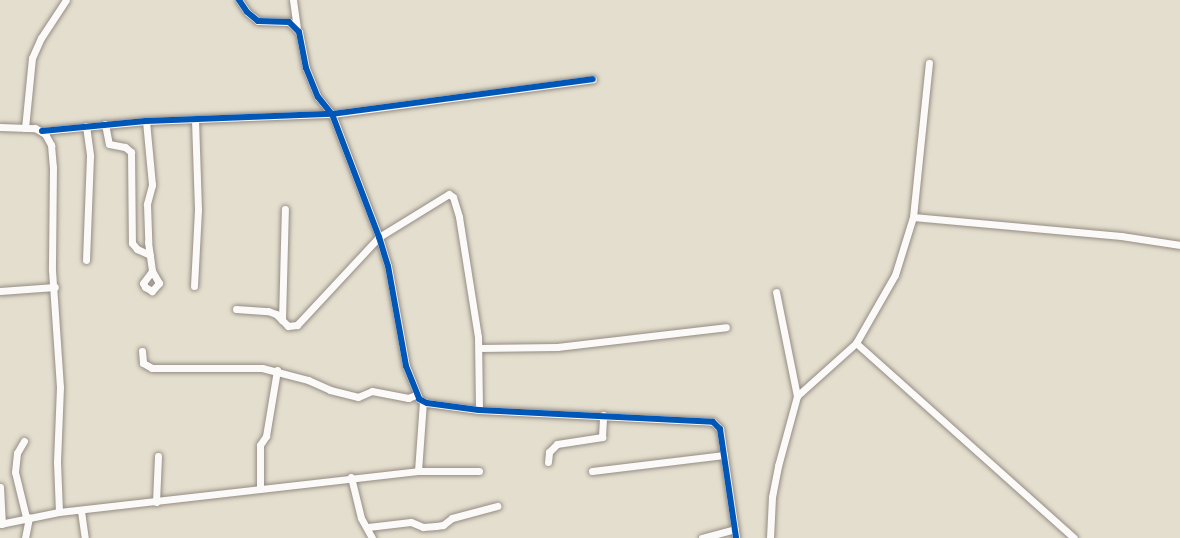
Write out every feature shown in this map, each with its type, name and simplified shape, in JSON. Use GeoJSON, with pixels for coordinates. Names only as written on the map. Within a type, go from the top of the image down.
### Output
{"type":"FeatureCollection","features":[{"type":"Feature","properties":{"kind":"street"},"geometry":{"type":"LineString","coordinates":[[25,128],[32,58],[41,38],[66,0]]}},
{"type":"Feature","properties":{"kind":"street"},"geometry":{"type":"LineString","coordinates":[[239,0],[247,12],[258,21],[290,22],[297,27]]}},
{"type":"Feature","properties":{"kind":"street"},"geometry":{"type":"LineString","coordinates":[[293,0],[306,68],[318,97],[332,114],[379,237],[388,266],[406,366],[416,395],[423,402],[479,410],[710,420],[720,429],[736,538]]}},
{"type":"Feature","properties":{"kind":"street"},"geometry":{"type":"LineString","coordinates":[[796,396],[856,343],[895,275],[913,217],[929,63]]}},
{"type":"Feature","properties":{"kind":"street"},"geometry":{"type":"LineString","coordinates":[[0,127],[42,131],[146,121],[332,114],[593,80]]}},
{"type":"Feature","properties":{"kind":"street"},"geometry":{"type":"LineString","coordinates":[[194,286],[198,210],[195,120]]}},
{"type":"Feature","properties":{"kind":"street"},"geometry":{"type":"LineString","coordinates":[[146,121],[152,185],[147,204],[152,271]]}},
{"type":"Feature","properties":{"kind":"street"},"geometry":{"type":"LineString","coordinates":[[105,124],[109,144],[125,147],[131,152],[132,243],[137,249],[150,255]]}},
{"type":"Feature","properties":{"kind":"street"},"geometry":{"type":"LineString","coordinates":[[86,126],[90,156],[87,260]]}},
{"type":"Feature","properties":{"kind":"street"},"geometry":{"type":"LineString","coordinates":[[42,131],[49,139],[53,167],[52,270],[55,287],[60,387],[57,462],[59,512]]}},
{"type":"Feature","properties":{"kind":"street"},"geometry":{"type":"LineString","coordinates":[[236,309],[268,311],[276,314],[288,326],[297,326],[379,237],[446,194],[452,195],[459,217],[479,348],[479,410]]}},
{"type":"Feature","properties":{"kind":"street"},"geometry":{"type":"LineString","coordinates":[[282,322],[285,209]]}},
{"type":"Feature","properties":{"kind":"street"},"geometry":{"type":"LineString","coordinates":[[913,217],[1099,234],[1180,245]]}},
{"type":"Feature","properties":{"kind":"street"},"geometry":{"type":"LineString","coordinates":[[0,291],[55,287]]}},
{"type":"Feature","properties":{"kind":"street"},"geometry":{"type":"LineString","coordinates":[[770,538],[776,476],[796,396],[776,292]]}},
{"type":"Feature","properties":{"kind":"street"},"geometry":{"type":"LineString","coordinates":[[479,348],[573,345],[726,327]]}},
{"type":"Feature","properties":{"kind":"street"},"geometry":{"type":"LineString","coordinates":[[856,343],[1074,538]]}},
{"type":"Feature","properties":{"kind":"street"},"geometry":{"type":"LineString","coordinates":[[142,351],[143,363],[152,368],[219,366],[277,370],[358,397],[372,392],[408,398],[416,395]]}},
{"type":"Feature","properties":{"kind":"street"},"geometry":{"type":"LineString","coordinates":[[260,489],[260,445],[266,436],[277,370]]}},
{"type":"Feature","properties":{"kind":"street"},"geometry":{"type":"LineString","coordinates":[[418,471],[423,402]]}},
{"type":"Feature","properties":{"kind":"street"},"geometry":{"type":"LineString","coordinates":[[548,462],[549,452],[557,444],[602,437],[603,415]]}},
{"type":"Feature","properties":{"kind":"street"},"geometry":{"type":"LineString","coordinates":[[24,441],[17,453],[15,472],[27,517],[25,538]]}},
{"type":"Feature","properties":{"kind":"street"},"geometry":{"type":"LineString","coordinates":[[592,471],[724,454]]}},
{"type":"Feature","properties":{"kind":"street"},"geometry":{"type":"LineString","coordinates":[[156,502],[158,456]]}},
{"type":"Feature","properties":{"kind":"street"},"geometry":{"type":"LineString","coordinates":[[0,487],[1,524],[59,512],[351,477],[418,471],[479,471]]}},
{"type":"Feature","properties":{"kind":"street"},"geometry":{"type":"LineString","coordinates":[[351,477],[361,518],[368,526],[372,538]]}},
{"type":"Feature","properties":{"kind":"street"},"geometry":{"type":"LineString","coordinates":[[368,526],[411,522],[423,527],[443,525],[452,518],[497,506]]}},
{"type":"Feature","properties":{"kind":"street"},"geometry":{"type":"LineString","coordinates":[[81,511],[84,538]]}},
{"type":"Feature","properties":{"kind":"street"},"geometry":{"type":"LineString","coordinates":[[702,538],[735,529]]}},
{"type":"Feature","properties":{"kind":"cycle path"},"geometry":{"type":"LineString","coordinates":[[239,0],[247,12],[258,21],[289,22],[299,32],[306,68],[318,97],[332,114],[379,237],[388,266],[406,366],[419,399],[427,403],[479,410],[713,422],[720,429],[736,538]]}},
{"type":"Feature","properties":{"kind":"cycle path"},"geometry":{"type":"LineString","coordinates":[[42,131],[146,121],[332,114],[593,79]]}}]}
